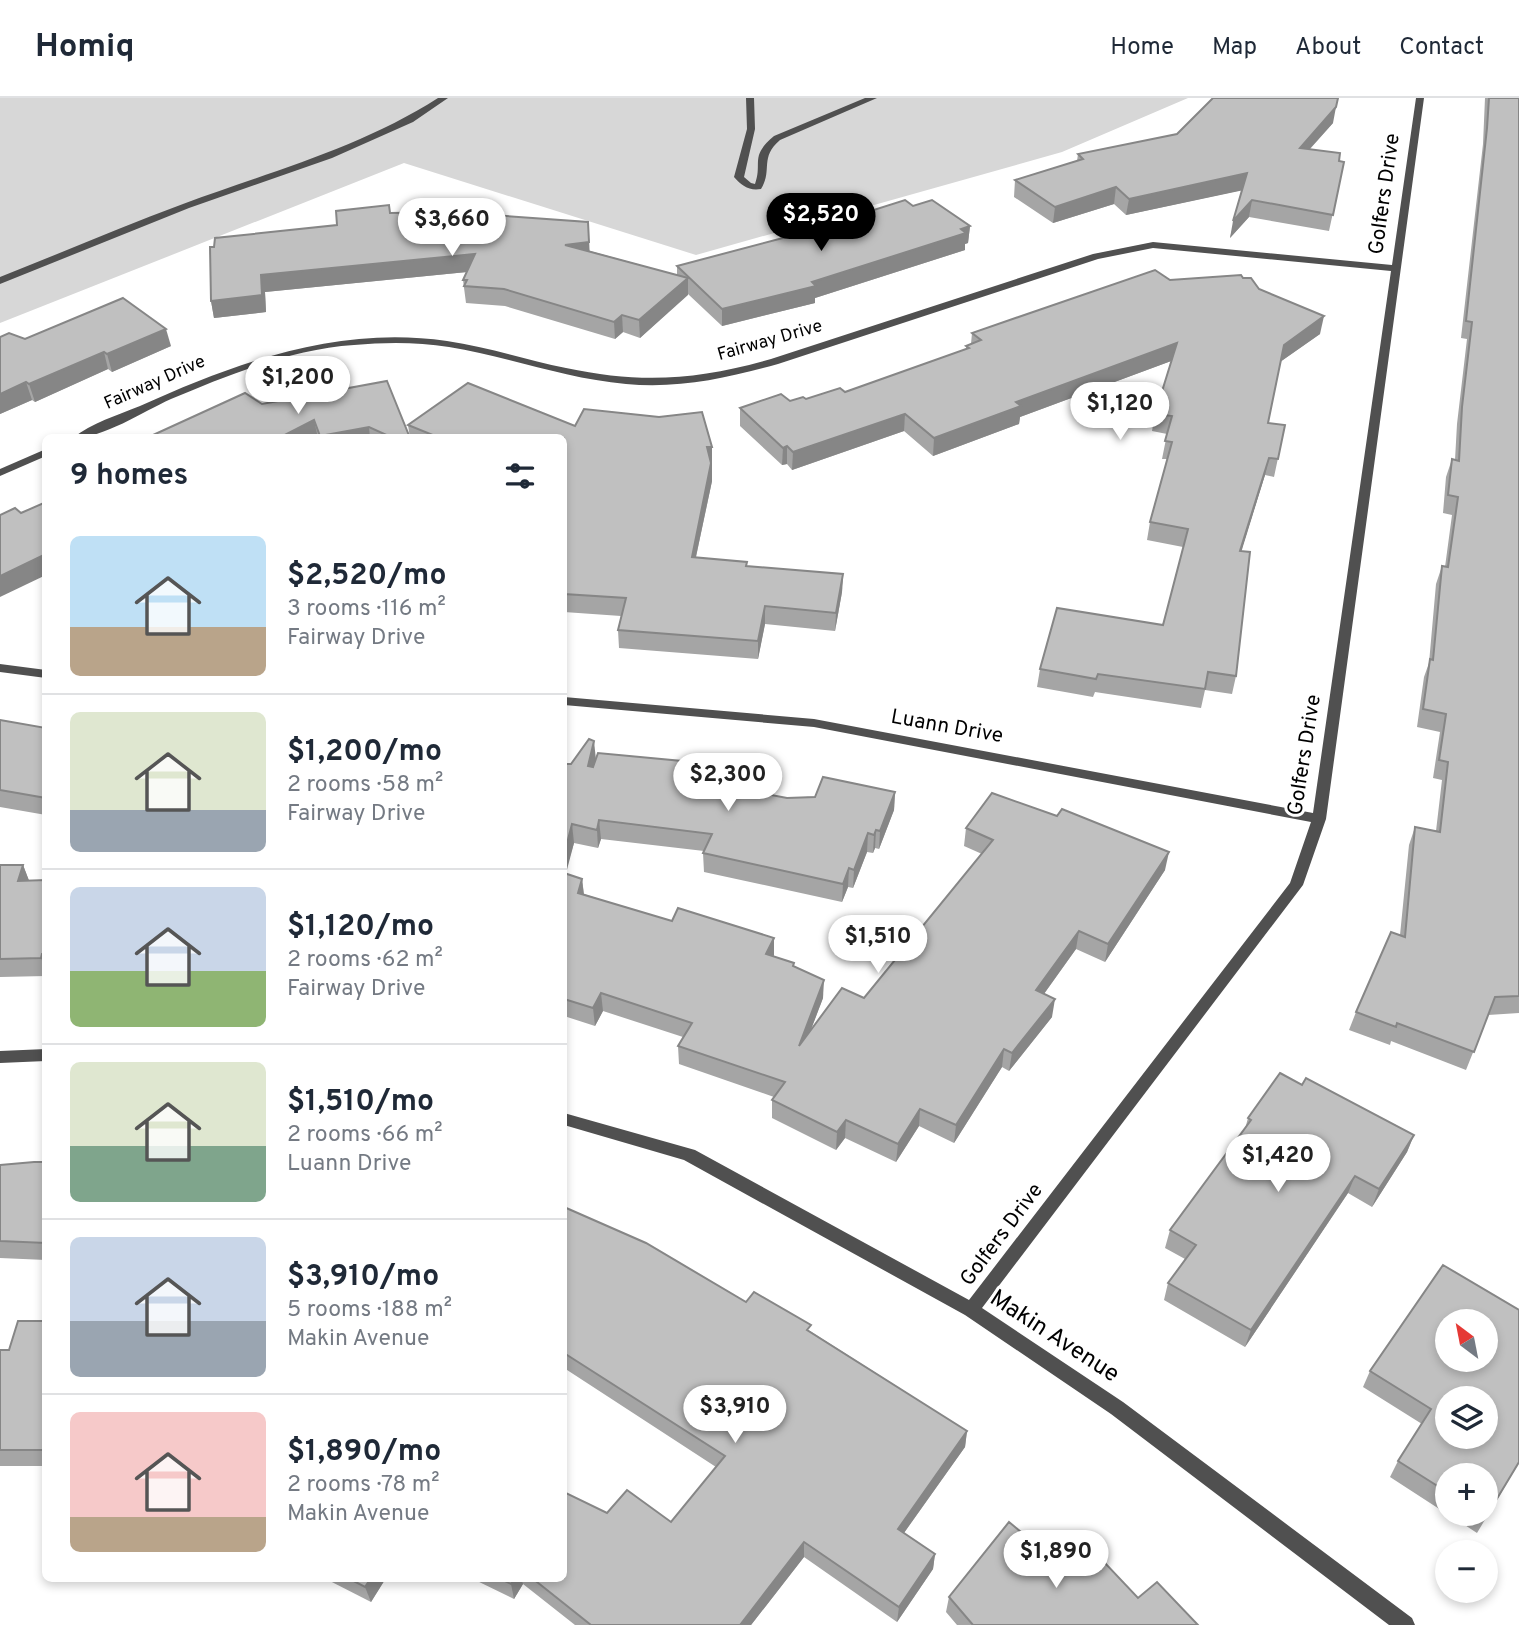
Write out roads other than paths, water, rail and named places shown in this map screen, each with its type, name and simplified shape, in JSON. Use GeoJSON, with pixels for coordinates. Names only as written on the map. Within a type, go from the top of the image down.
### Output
{"type":"FeatureCollection","features":[{"type":"Feature","properties":{"kind":"street"},"geometry":{"type":"LineString","coordinates":[[0,281],[186,206],[329,156],[410,120],[444,98]]}},
{"type":"Feature","properties":{"kind":"street"},"geometry":{"type":"LineString","coordinates":[[750,98],[751,129],[740,177],[748,186],[758,187],[762,180],[759,166],[763,149],[777,138],[873,98]]}},
{"type":"Feature","properties":{"kind":"street","name":"Golfers Drive"},"geometry":{"type":"LineString","coordinates":[[971,1310],[1296,885],[1319,819],[1420,98]]}},
{"type":"Feature","properties":{"kind":"street","name":"Fairway Drive"},"geometry":{"type":"LineString","coordinates":[[87,434],[220,373],[303,349],[379,339],[446,344],[618,380],[682,381],[757,367],[1096,256],[1153,245],[1395,268]]}},
{"type":"Feature","properties":{"kind":"street"},"geometry":{"type":"LineString","coordinates":[[0,473],[42,454]]}},
{"type":"Feature","properties":{"kind":"street"},"geometry":{"type":"LineString","coordinates":[[0,668],[42,673]]}},
{"type":"Feature","properties":{"kind":"street","name":"Luann Drive"},"geometry":{"type":"LineString","coordinates":[[567,701],[814,723],[1319,819]]}},
{"type":"Feature","properties":{"kind":"street"},"geometry":{"type":"LineString","coordinates":[[0,1057],[42,1055]]}},
{"type":"Feature","properties":{"kind":"street","name":"Makin Avenue"},"geometry":{"type":"LineString","coordinates":[[567,1120],[689,1155],[971,1310],[1117,1408],[1405,1625]]}}]}
